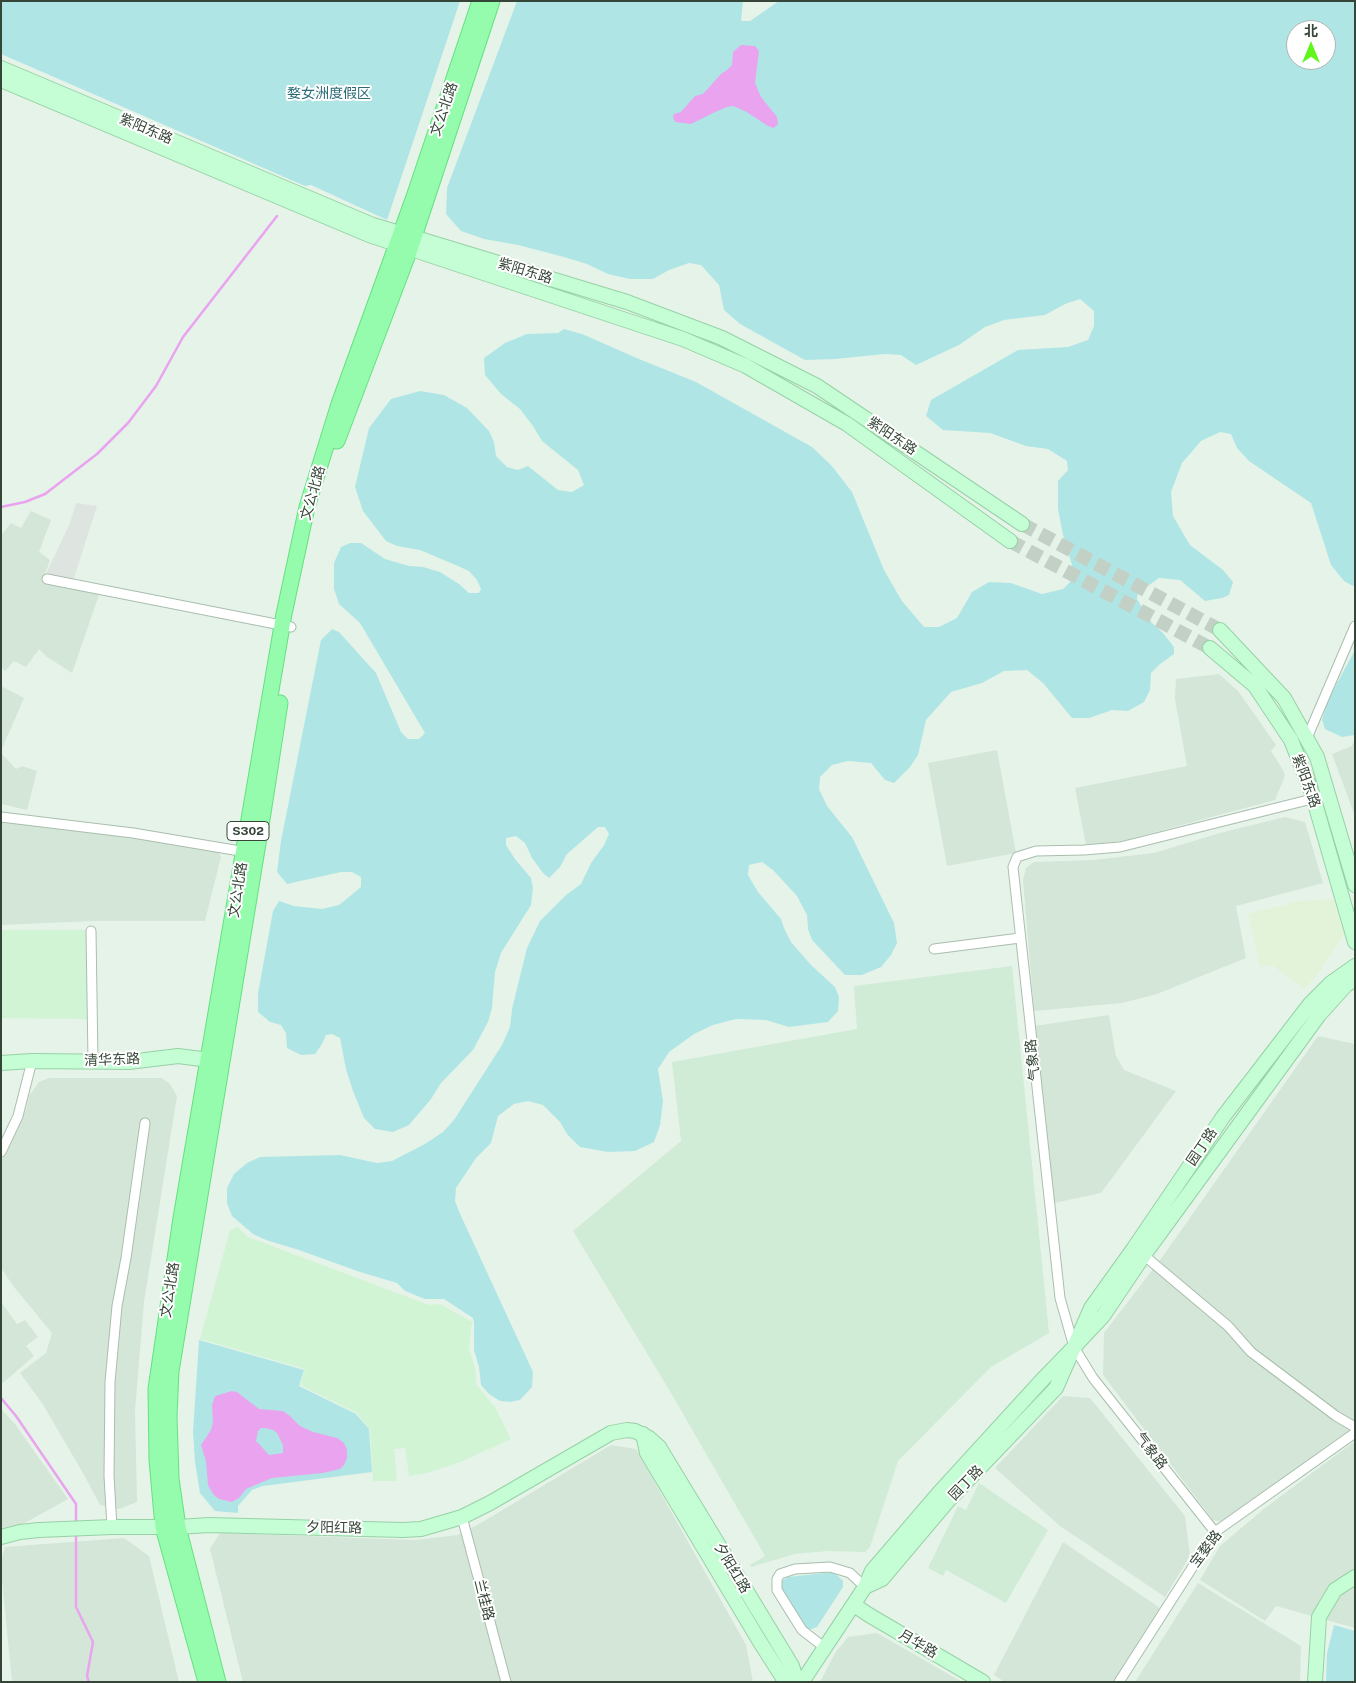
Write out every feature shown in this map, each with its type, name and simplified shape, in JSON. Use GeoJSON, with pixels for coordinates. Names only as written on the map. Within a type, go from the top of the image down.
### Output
{"type":"FeatureCollection","features":[{"type":"Feature","properties":{"kind":"main road","name":"文公北路"},"geometry":{"type":"LineString","coordinates":[[405,241],[480,1]]}},
{"type":"Feature","properties":{"kind":"main road","name":"文公北路"},"geometry":{"type":"LineString","coordinates":[[206,1682],[170,1527],[157,1460],[156,1388],[177,1246],[216,1061],[307,507],[339,404],[405,241],[492,1]]}},
{"type":"Feature","properties":{"kind":"main road","name":"紫阳东路"},"geometry":{"type":"LineString","coordinates":[[1,68],[373,225],[405,241],[683,338],[746,366],[847,424],[1010,541]]}},
{"type":"Feature","properties":{"kind":"main road","name":"紫阳东路"},"geometry":{"type":"LineString","coordinates":[[1,80],[369,235],[405,241],[627,302],[722,338],[817,386],[1022,524]]}},
{"type":"Feature","properties":{"kind":"main road","name":"紫阳东路"},"geometry":{"type":"LineString","coordinates":[[1220,630],[1284,698],[1307,738],[1317,757],[1352,864],[1355,886]]}},
{"type":"Feature","properties":{"kind":"main road","name":"紫阳东路"},"geometry":{"type":"LineString","coordinates":[[1210,648],[1255,686],[1291,740],[1314,800],[1355,942]]}},
{"type":"Feature","properties":{"kind":"main road"},"geometry":{"type":"LineString","coordinates":[[1334,870],[1352,864]]}},
{"type":"Feature","properties":{"kind":"main road","name":"园丁路"},"geometry":{"type":"LineString","coordinates":[[1139,1251],[1223,1117],[1310,1004],[1331,983],[1355,966]]}},
{"type":"Feature","properties":{"kind":"main road","name":"园丁路"},"geometry":{"type":"LineString","coordinates":[[802,1682],[866,1587],[872,1571],[938,1494],[1074,1347],[1091,1308],[1139,1251],[1319,1015],[1346,985],[1355,979]]}},
{"type":"Feature","properties":{"kind":"main road","name":"清华东路"},"geometry":{"type":"LineString","coordinates":[[1,1063],[32,1061],[129,1062],[178,1056],[216,1061]]}},
{"type":"Feature","properties":{"kind":"main road","name":"夕阳红路"},"geometry":{"type":"LineString","coordinates":[[1,1538],[20,1532],[112,1527],[209,1525],[421,1529],[462,1517],[490,1503],[610,1433],[627,1430],[643,1434],[659,1447],[792,1666],[797,1682]]}},
{"type":"Feature","properties":{"kind":"main road","name":"夕阳红路"},"geometry":{"type":"LineString","coordinates":[[643,1434],[647,1453],[656,1469],[760,1642],[783,1678],[790,1682]]}},
{"type":"Feature","properties":{"kind":"main road","name":"文公北路"},"geometry":{"type":"LineString","coordinates":[[170,1527],[218,1682]]}},
{"type":"Feature","properties":{"kind":"main road"},"geometry":{"type":"LineString","coordinates":[[1315,1682],[1319,1617],[1335,1590],[1355,1577]]}},
{"type":"Feature","properties":{"kind":"main road","name":"月华路"},"geometry":{"type":"LineString","coordinates":[[854,1604],[869,1615],[983,1682]]}},
{"type":"Feature","properties":{"kind":"street"},"geometry":{"type":"LineString","coordinates":[[47,579],[287,626]]}},
{"type":"Feature","properties":{"kind":"street"},"geometry":{"type":"LineString","coordinates":[[1307,738],[1355,626]]}},
{"type":"Feature","properties":{"kind":"street","name":"气象路"},"geometry":{"type":"LineString","coordinates":[[1215,1532],[1094,1378],[1074,1347],[1060,1298],[1013,867],[1017,857],[1036,851],[1120,847],[1328,795]]}},
{"type":"Feature","properties":{"kind":"street"},"geometry":{"type":"LineString","coordinates":[[1,817],[142,835],[250,853]]}},
{"type":"Feature","properties":{"kind":"street"},"geometry":{"type":"LineString","coordinates":[[91,931],[93,1061]]}},
{"type":"Feature","properties":{"kind":"street"},"geometry":{"type":"LineString","coordinates":[[934,949],[1020,938]]}},
{"type":"Feature","properties":{"kind":"street"},"geometry":{"type":"LineString","coordinates":[[1,1152],[18,1116],[32,1061]]}},
{"type":"Feature","properties":{"kind":"street"},"geometry":{"type":"LineString","coordinates":[[112,1527],[109,1476],[110,1382],[117,1306],[146,1123]]}},
{"type":"Feature","properties":{"kind":"street"},"geometry":{"type":"LineString","coordinates":[[1139,1251],[1228,1326],[1251,1352],[1336,1416],[1355,1426]]}},
{"type":"Feature","properties":{"kind":"street","name":"宝婺路"},"geometry":{"type":"LineString","coordinates":[[1119,1682],[1215,1532],[1355,1433]]}},
{"type":"Feature","properties":{"kind":"street","name":"兰桂路"},"geometry":{"type":"LineString","coordinates":[[462,1517],[506,1682]]}},
{"type":"Feature","properties":{"kind":"street"},"geometry":{"type":"LineString","coordinates":[[825,1648],[802,1630],[777,1590],[777,1580],[780,1574],[795,1569],[830,1567],[850,1573],[866,1587]]}},
{"type":"Feature","properties":{"kind":"shaded area"},"geometry":{"type":"Polygon","coordinates":[[[741,45],[755,46],[759,51],[755,83],[761,97],[777,117],[778,124],[774,128],[768,126],[745,111],[733,106],[691,124],[675,122],[674,114],[681,112],[695,96],[703,94],[732,65],[733,52],[741,45]]]}},
{"type":"Feature","properties":{"kind":"shaded area"},"geometry":{"type":"Polygon","coordinates":[[[76,503],[97,506],[73,581],[45,576],[70,523],[76,503]]]}},
{"type":"Feature","properties":{"kind":"shaded area"},"geometry":{"type":"Polygon","coordinates":[[[31,511],[51,520],[39,552],[50,560],[43,580],[100,592],[72,673],[47,657],[39,649],[26,667],[14,661],[5,671],[1,667],[1,535],[11,523],[21,528],[31,511]]]}},
{"type":"Feature","properties":{"kind":"shaded area"},"geometry":{"type":"Polygon","coordinates":[[[1219,674],[1238,691],[1276,745],[1271,751],[1285,776],[1275,800],[1122,841],[1086,845],[1075,788],[1187,766],[1175,699],[1176,679],[1219,674]]]}},
{"type":"Feature","properties":{"kind":"shaded area"},"geometry":{"type":"Polygon","coordinates":[[[1,686],[24,698],[1,751],[1,686]]]}},
{"type":"Feature","properties":{"kind":"shaded area"},"geometry":{"type":"Polygon","coordinates":[[[1354,740],[1355,816],[1332,754],[1352,746],[1354,740]]]}},
{"type":"Feature","properties":{"kind":"shaded area"},"geometry":{"type":"Polygon","coordinates":[[[997,750],[1016,853],[947,866],[928,763],[997,750]]]}},
{"type":"Feature","properties":{"kind":"shaded area"},"geometry":{"type":"Polygon","coordinates":[[[1,753],[16,769],[22,766],[37,771],[27,810],[2,804],[1,753]]]}},
{"type":"Feature","properties":{"kind":"shaded area"},"geometry":{"type":"Polygon","coordinates":[[[1,814],[213,842],[221,857],[205,921],[93,921],[1,925],[1,814]]]}},
{"type":"Feature","properties":{"kind":"shaded area"},"geometry":{"type":"Polygon","coordinates":[[[1285,817],[1305,822],[1323,883],[1236,906],[1246,958],[1157,994],[1122,1003],[1034,1011],[1023,880],[1026,868],[1034,862],[1093,860],[1154,853],[1220,833],[1285,817]]]}},
{"type":"Feature","properties":{"kind":"shaded area"},"geometry":{"type":"Polygon","coordinates":[[[1334,899],[1344,935],[1317,975],[1304,989],[1272,965],[1260,967],[1248,914],[1300,901],[1334,899]]]}},
{"type":"Feature","properties":{"kind":"shaded area"},"geometry":{"type":"Polygon","coordinates":[[[1,930],[87,930],[87,1019],[1,1018],[1,930]]]}},
{"type":"Feature","properties":{"kind":"shaded area"},"geometry":{"type":"Polygon","coordinates":[[[1012,966],[1049,1333],[991,1367],[898,1461],[870,1547],[865,1552],[828,1551],[795,1554],[751,1567],[750,1565],[765,1556],[671,1393],[573,1231],[681,1141],[672,1062],[857,1029],[854,986],[1012,966]]]}},
{"type":"Feature","properties":{"kind":"shaded area"},"geometry":{"type":"Polygon","coordinates":[[[1109,1015],[1116,1056],[1124,1070],[1176,1091],[1101,1193],[1054,1203],[1034,1026],[1109,1015]]]}},
{"type":"Feature","properties":{"kind":"shaded area"},"geometry":{"type":"Polygon","coordinates":[[[1318,1036],[1355,1044],[1355,1426],[1224,1522],[1213,1520],[1103,1375],[1104,1333],[1163,1256],[1318,1036]]]}},
{"type":"Feature","properties":{"kind":"shaded area"},"geometry":{"type":"Polygon","coordinates":[[[49,1078],[162,1078],[170,1084],[177,1096],[144,1302],[135,1411],[137,1502],[119,1509],[100,1505],[42,1403],[20,1373],[46,1353],[52,1333],[14,1287],[1,1268],[1,1161],[26,1110],[29,1096],[39,1082],[49,1078]]]}},
{"type":"Feature","properties":{"kind":"shaded area"},"geometry":{"type":"Polygon","coordinates":[[[238,1227],[248,1237],[429,1305],[440,1304],[472,1322],[469,1348],[476,1372],[476,1384],[495,1407],[511,1439],[458,1463],[427,1473],[409,1476],[405,1448],[394,1449],[397,1481],[373,1481],[370,1430],[357,1413],[300,1385],[305,1369],[200,1339],[230,1230],[238,1227]]]}},
{"type":"Feature","properties":{"kind":"shaded area"},"geometry":{"type":"Polygon","coordinates":[[[1,1302],[17,1324],[25,1320],[38,1337],[26,1346],[34,1356],[3,1383],[1,1381],[1,1302]]]}},
{"type":"Feature","properties":{"kind":"shaded area"},"geometry":{"type":"Polygon","coordinates":[[[232,1391],[237,1392],[259,1409],[283,1411],[300,1426],[313,1432],[337,1438],[344,1443],[347,1450],[347,1458],[344,1465],[340,1469],[323,1473],[272,1478],[246,1489],[239,1498],[232,1502],[219,1499],[213,1494],[208,1485],[206,1461],[201,1445],[211,1430],[213,1422],[212,1405],[215,1396],[232,1391]],[[261,1428],[258,1431],[256,1441],[269,1455],[283,1453],[283,1445],[277,1433],[273,1430],[261,1428]]]}},
{"type":"Feature","properties":{"kind":"shaded area"},"geometry":{"type":"Polygon","coordinates":[[[1063,1396],[1090,1398],[1185,1516],[1190,1556],[1165,1597],[1060,1526],[995,1468],[1063,1396]]]}},
{"type":"Feature","properties":{"kind":"shaded area"},"geometry":{"type":"Polygon","coordinates":[[[1,1409],[15,1424],[68,1499],[14,1529],[1,1533],[1,1409]]]}},
{"type":"Feature","properties":{"kind":"shaded area"},"geometry":{"type":"Polygon","coordinates":[[[1355,1441],[1355,1628],[1276,1606],[1265,1621],[1200,1580],[1220,1546],[1265,1508],[1355,1441]]]}},
{"type":"Feature","properties":{"kind":"shaded area"},"geometry":{"type":"Polygon","coordinates":[[[611,1445],[636,1449],[746,1645],[753,1682],[243,1682],[210,1549],[220,1533],[415,1540],[457,1535],[479,1524],[611,1445]]]}},
{"type":"Feature","properties":{"kind":"shaded area"},"geometry":{"type":"Polygon","coordinates":[[[979,1483],[1048,1530],[1006,1603],[946,1570],[943,1576],[928,1568],[958,1506],[966,1510],[979,1483]]]}},
{"type":"Feature","properties":{"kind":"shaded area"},"geometry":{"type":"Polygon","coordinates":[[[124,1538],[149,1556],[179,1682],[12,1682],[1,1569],[5,1547],[124,1538]]]}},
{"type":"Feature","properties":{"kind":"shaded area"},"geometry":{"type":"Polygon","coordinates":[[[1063,1542],[1160,1608],[1113,1682],[1005,1682],[994,1675],[1063,1542]]]}},
{"type":"Feature","properties":{"kind":"shaded area"},"geometry":{"type":"Polygon","coordinates":[[[1198,1583],[1301,1646],[1300,1682],[1135,1682],[1198,1583]]]}},
{"type":"Feature","properties":{"kind":"shaded area"},"geometry":{"type":"Polygon","coordinates":[[[877,1633],[962,1682],[820,1682],[835,1653],[848,1637],[877,1633]]]}},
{"type":"Feature","properties":{"kind":"green space","name":"婺女洲度假区"},"geometry":{"type":"Polygon","coordinates":[[[1,1],[460,1],[387,220],[311,185],[305,186],[1,54],[1,1]]]}},
{"type":"Feature","properties":{"kind":"green space"},"geometry":{"type":"Polygon","coordinates":[[[517,1],[743,1],[741,21],[750,21],[779,1],[1355,1],[1355,585],[1353,586],[1344,581],[1331,565],[1311,503],[1249,461],[1237,448],[1231,434],[1220,432],[1201,441],[1182,463],[1171,492],[1173,516],[1190,545],[1223,570],[1233,582],[1229,595],[1205,601],[1180,580],[1159,578],[1138,593],[1137,599],[1152,623],[1174,647],[1174,654],[1151,673],[1150,690],[1144,702],[1128,711],[1112,710],[1089,718],[1072,718],[1043,683],[1027,670],[1004,671],[982,683],[951,692],[926,720],[918,755],[910,767],[894,783],[885,780],[871,763],[848,761],[832,765],[820,777],[819,789],[827,806],[852,837],[894,923],[897,943],[891,955],[881,967],[862,975],[845,975],[812,940],[808,929],[807,915],[797,896],[773,870],[762,862],[749,865],[748,875],[758,892],[781,919],[791,942],[811,965],[835,987],[839,997],[838,1011],[828,1022],[789,1027],[766,1020],[736,1019],[713,1025],[694,1034],[669,1052],[658,1069],[663,1101],[660,1125],[654,1142],[635,1151],[608,1152],[580,1147],[567,1134],[560,1122],[543,1105],[528,1101],[514,1104],[498,1116],[491,1143],[476,1158],[456,1188],[455,1201],[461,1216],[533,1372],[532,1387],[520,1400],[510,1402],[500,1401],[489,1394],[481,1385],[479,1367],[474,1350],[473,1318],[444,1299],[425,1299],[405,1291],[397,1283],[360,1272],[253,1234],[232,1216],[227,1203],[227,1188],[234,1174],[247,1163],[260,1157],[340,1155],[377,1163],[392,1161],[425,1144],[443,1132],[454,1120],[502,1045],[510,1027],[512,1009],[527,948],[540,921],[566,895],[581,884],[591,863],[604,845],[609,834],[605,827],[598,827],[567,854],[560,867],[549,878],[532,858],[525,843],[516,836],[506,838],[506,845],[531,878],[533,888],[531,905],[501,953],[495,972],[492,1008],[488,1022],[473,1050],[441,1083],[431,1099],[409,1125],[393,1132],[375,1129],[364,1118],[346,1069],[340,1038],[332,1034],[326,1035],[315,1054],[301,1055],[287,1048],[286,1033],[281,1025],[270,1022],[258,1012],[258,993],[273,911],[279,901],[294,906],[322,909],[339,905],[361,887],[361,877],[352,872],[341,872],[287,884],[277,872],[281,841],[321,640],[332,629],[339,632],[376,673],[401,732],[408,739],[419,739],[425,733],[360,623],[339,604],[334,589],[334,563],[341,547],[350,543],[361,543],[385,559],[440,572],[469,593],[479,593],[481,589],[477,580],[469,571],[420,550],[397,546],[386,541],[363,511],[355,487],[369,428],[391,399],[420,391],[444,395],[467,408],[489,431],[494,442],[496,456],[507,467],[518,470],[528,466],[558,490],[572,492],[584,485],[578,470],[542,441],[520,409],[501,394],[485,375],[484,358],[505,343],[527,334],[558,333],[564,329],[582,334],[696,382],[812,447],[831,465],[852,492],[884,570],[902,601],[924,627],[939,627],[957,618],[972,592],[989,582],[1011,583],[1042,594],[1063,589],[1072,580],[1072,565],[1058,509],[1058,481],[1068,470],[1067,461],[1048,449],[1026,446],[990,433],[943,430],[926,416],[931,400],[1018,350],[1068,347],[1088,340],[1094,326],[1094,311],[1080,299],[1065,304],[1045,315],[1004,320],[985,327],[959,345],[916,365],[901,355],[885,354],[805,360],[740,324],[724,310],[719,285],[701,265],[689,263],[669,270],[653,279],[630,279],[608,274],[587,264],[564,257],[518,245],[484,239],[461,231],[446,214],[447,188],[517,1]]]}},
{"type":"Feature","properties":{"kind":"green space"},"geometry":{"type":"Polygon","coordinates":[[[1355,650],[1355,735],[1342,737],[1325,729],[1322,720],[1328,700],[1355,650]]]}},
{"type":"Feature","properties":{"kind":"green space"},"geometry":{"type":"Polygon","coordinates":[[[199,1340],[304,1370],[299,1386],[356,1414],[369,1429],[372,1472],[263,1486],[252,1490],[238,1506],[238,1513],[215,1511],[200,1493],[195,1462],[193,1432],[199,1340]]]}},
{"type":"Feature","properties":{"kind":"green space"},"geometry":{"type":"Polygon","coordinates":[[[834,1572],[843,1581],[843,1587],[817,1627],[807,1629],[800,1624],[779,1587],[780,1582],[788,1577],[834,1572]]]}},
{"type":"Feature","properties":{"kind":"green space"},"geometry":{"type":"Polygon","coordinates":[[[1334,1625],[1355,1631],[1355,1682],[1326,1682],[1327,1653],[1334,1625]]]}},
{"type":"Feature","properties":{"kind":"waterway"},"geometry":{"type":"LineString","coordinates":[[1,507],[25,502],[45,494],[97,454],[128,423],[156,386],[183,337],[277,216]]}},
{"type":"Feature","properties":{"kind":"waterway"},"geometry":{"type":"LineString","coordinates":[[1,1398],[16,1416],[76,1504],[76,1523]]}},
{"type":"Feature","properties":{"kind":"waterway"},"geometry":{"type":"LineString","coordinates":[[76,1533],[76,1607],[93,1642],[87,1676],[89,1682]]}},
{"type":"Feature","properties":{"kind":"tunnel"},"geometry":{"type":"LineString","coordinates":[[1022,524],[1220,630]]}},
{"type":"Feature","properties":{"kind":"tunnel"},"geometry":{"type":"LineString","coordinates":[[1010,541],[1210,648]]}}]}
